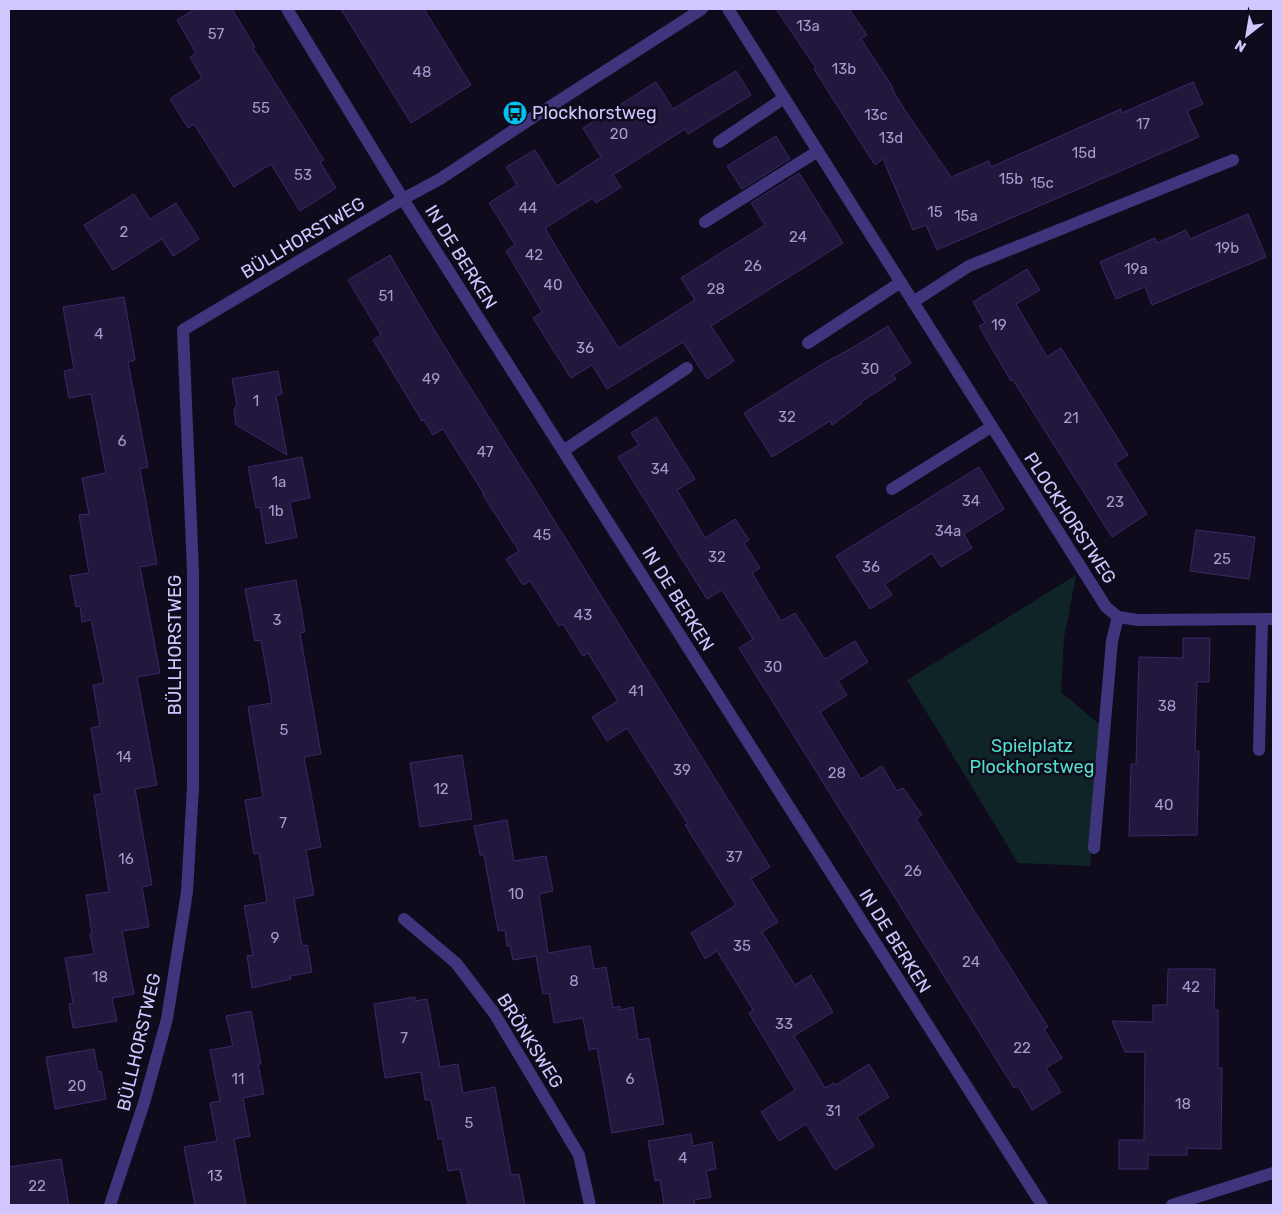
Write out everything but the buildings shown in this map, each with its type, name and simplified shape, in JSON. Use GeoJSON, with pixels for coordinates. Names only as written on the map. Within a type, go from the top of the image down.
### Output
{"type":"FeatureCollection","features":[{"type":"Feature","properties":{"kind":"street","name":"IN DE BERKEN"},"geometry":{"type":"LineString","coordinates":[[287,9],[403,199],[1042,1205]]}},
{"type":"Feature","properties":{"kind":"street"},"geometry":{"type":"LineString","coordinates":[[403,199],[440,179],[702,9]]}},
{"type":"Feature","properties":{"kind":"street","name":"PLOCKHORSTWEG"},"geometry":{"type":"LineString","coordinates":[[728,9],[1106,607],[1118,617]]}},
{"type":"Feature","properties":{"kind":"street"},"geometry":{"type":"LineString","coordinates":[[719,142],[784,98]]}},
{"type":"Feature","properties":{"kind":"street"},"geometry":{"type":"LineString","coordinates":[[705,222],[818,151]]}},
{"type":"Feature","properties":{"kind":"street"},"geometry":{"type":"LineString","coordinates":[[913,302],[969,266],[1233,160]]}},
{"type":"Feature","properties":{"kind":"street","name":"BÜLLHORSTWEG"},"geometry":{"type":"LineString","coordinates":[[110,1205],[144,1103],[167,1018],[187,892],[193,787],[193,572],[183,330],[403,199]]}},
{"type":"Feature","properties":{"kind":"street"},"geometry":{"type":"LineString","coordinates":[[808,343],[901,282]]}},
{"type":"Feature","properties":{"kind":"street"},"geometry":{"type":"LineString","coordinates":[[563,451],[687,368]]}},
{"type":"Feature","properties":{"kind":"street"},"geometry":{"type":"LineString","coordinates":[[892,489],[991,427]]}},
{"type":"Feature","properties":{"kind":"street"},"geometry":{"type":"LineString","coordinates":[[1094,848],[1112,641],[1118,617],[1138,620],[1267,619],[1259,750]]}},
{"type":"Feature","properties":{"kind":"street","name":"BRÖNKSWEG"},"geometry":{"type":"LineString","coordinates":[[404,919],[456,963],[494,1013],[580,1155],[590,1205]]}},
{"type":"Feature","properties":{"kind":"street"},"geometry":{"type":"LineString","coordinates":[[1172,1205],[1273,1173]]}},
{"type":"Feature","properties":{"kind":"green space","name":"Spielplatz Plockhorstweg"},"geometry":{"type":"Polygon","coordinates":[[[1076,575],[1064,638],[1061,692],[1104,728],[1090,866],[1018,863],[907,680],[1076,575]]]}},
{"type":"Feature","properties":{"kind":"place","name":"Plockhorstweg"},"geometry":{"type":"Point","coordinates":[515,113]}}]}
